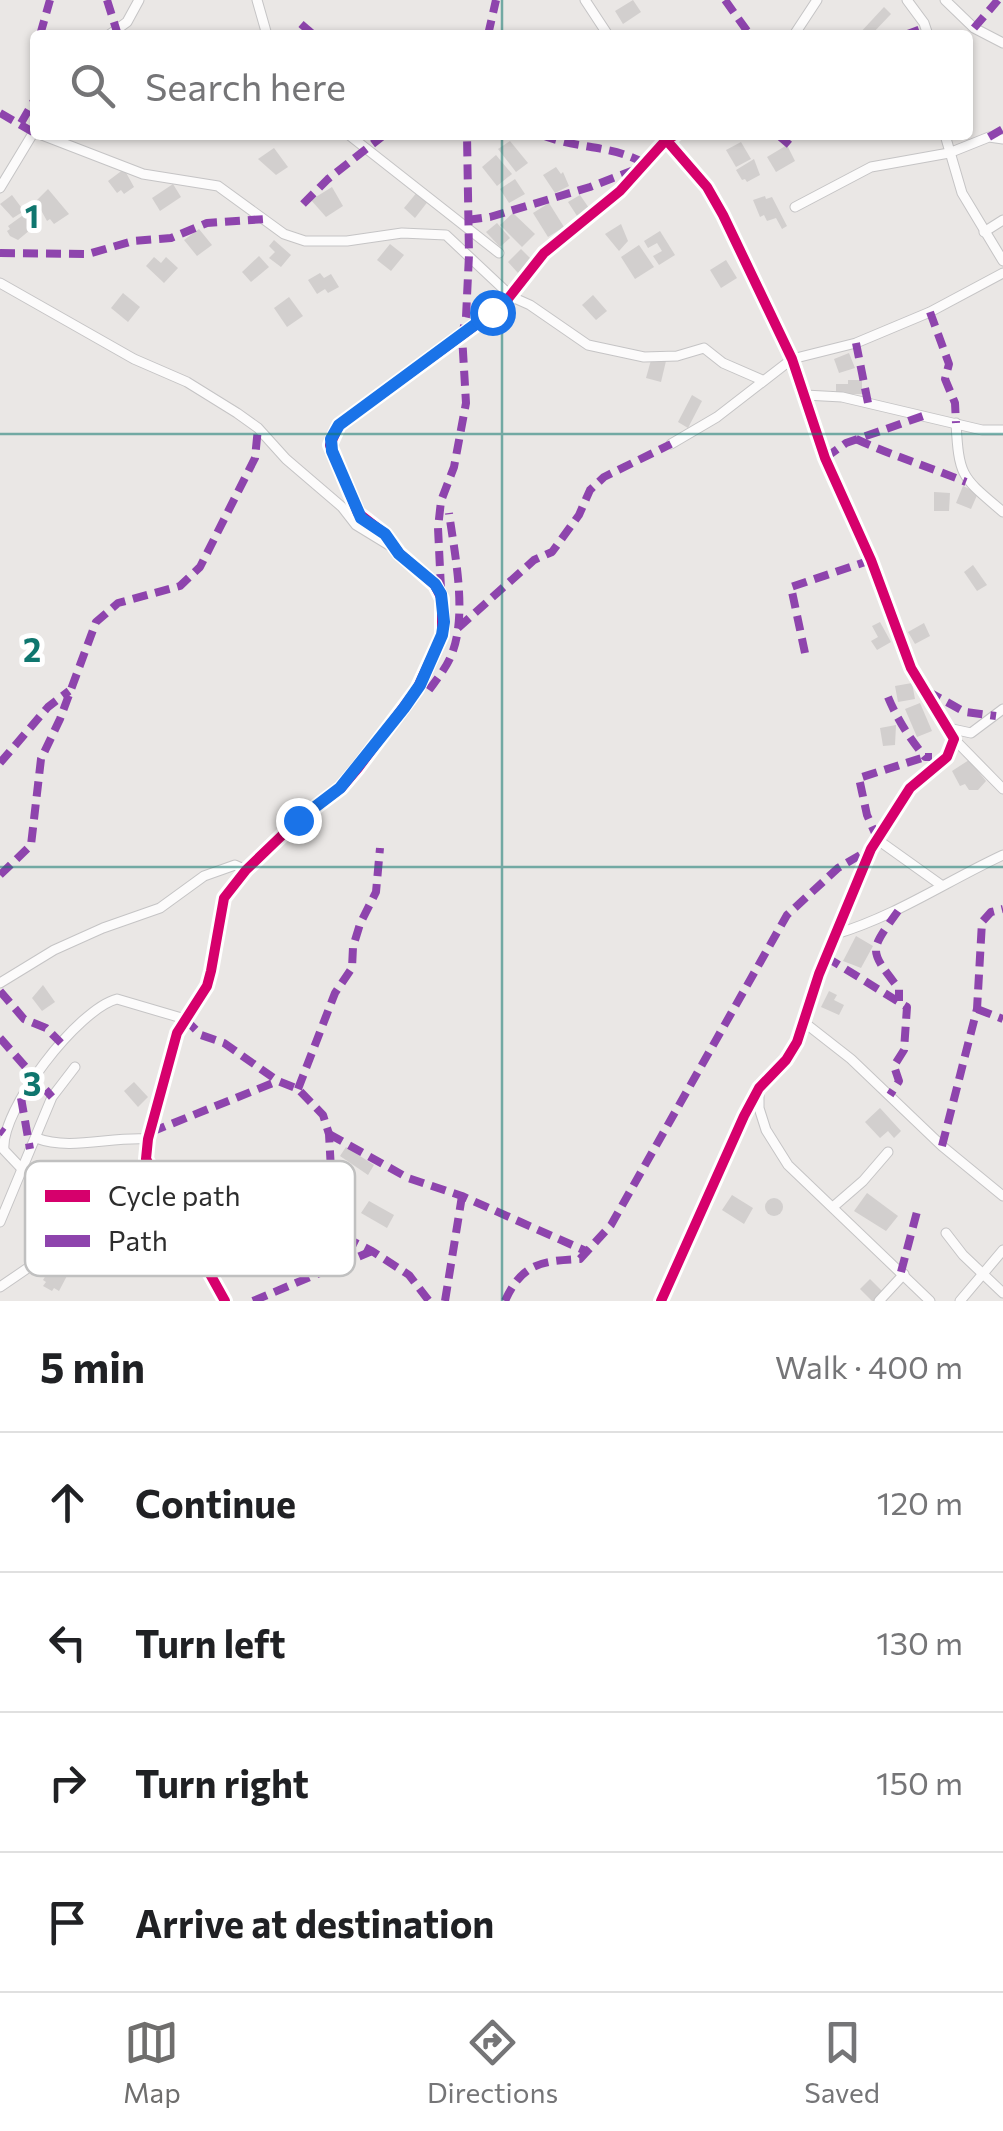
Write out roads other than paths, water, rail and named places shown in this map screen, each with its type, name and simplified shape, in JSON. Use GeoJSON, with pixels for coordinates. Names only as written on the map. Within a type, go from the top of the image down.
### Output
{"type":"FeatureCollection","features":[{"type":"Feature","properties":{"kind":"street"},"geometry":{"type":"LineString","coordinates":[[115,30],[126,22],[139,0]]}},
{"type":"Feature","properties":{"kind":"street"},"geometry":{"type":"LineString","coordinates":[[257,0],[266,30]]}},
{"type":"Feature","properties":{"kind":"street"},"geometry":{"type":"LineString","coordinates":[[584,0],[605,30]]}},
{"type":"Feature","properties":{"kind":"street"},"geometry":{"type":"LineString","coordinates":[[797,30],[817,0]]}},
{"type":"Feature","properties":{"kind":"street"},"geometry":{"type":"LineString","coordinates":[[907,0],[926,30]]}},
{"type":"Feature","properties":{"kind":"street"},"geometry":{"type":"LineString","coordinates":[[945,0],[974,28],[1003,43]]}},
{"type":"Feature","properties":{"kind":"street"},"geometry":{"type":"LineString","coordinates":[[795,207],[871,167],[949,153],[989,137],[1003,139]]}},
{"type":"Feature","properties":{"kind":"street"},"geometry":{"type":"LineString","coordinates":[[0,188],[31,140]]}},
{"type":"Feature","properties":{"kind":"street"},"geometry":{"type":"LineString","coordinates":[[54,140],[143,174],[218,186],[284,234],[305,241],[402,232],[446,235],[512,297],[530,305],[588,346],[644,356],[678,356],[704,348],[723,363],[762,380]]}},
{"type":"Feature","properties":{"kind":"street"},"geometry":{"type":"LineString","coordinates":[[355,140],[498,253]]}},
{"type":"Feature","properties":{"kind":"street"},"geometry":{"type":"LineString","coordinates":[[396,550],[385,534],[358,513],[332,451],[333,434],[339,425],[512,297],[544,253],[620,191],[662,140]]}},
{"type":"Feature","properties":{"kind":"street"},"geometry":{"type":"LineString","coordinates":[[666,140],[716,202],[792,359],[825,458],[871,560],[912,668],[954,739],[1003,789]]}},
{"type":"Feature","properties":{"kind":"street"},"geometry":{"type":"LineString","coordinates":[[947,140],[962,193],[1003,261]]}},
{"type":"Feature","properties":{"kind":"street"},"geometry":{"type":"LineString","coordinates":[[984,232],[1003,220]]}},
{"type":"Feature","properties":{"kind":"street"},"geometry":{"type":"LineString","coordinates":[[671,444],[718,417],[792,359],[856,343],[930,312],[1003,274]]}},
{"type":"Feature","properties":{"kind":"street"},"geometry":{"type":"LineString","coordinates":[[0,283],[134,358],[187,382],[258,428],[356,524],[396,550],[435,584],[442,599],[442,635],[420,685],[340,788],[298,820],[246,870],[224,898],[211,972],[177,1033],[148,1139],[146,1161]]}},
{"type":"Feature","properties":{"kind":"street"},"geometry":{"type":"LineString","coordinates":[[805,395],[842,397],[982,430],[1003,430]]}},
{"type":"Feature","properties":{"kind":"street"},"geometry":{"type":"LineString","coordinates":[[956,423],[958,462],[966,482],[1003,512]]}},
{"type":"Feature","properties":{"kind":"street"},"geometry":{"type":"LineString","coordinates":[[948,728],[971,733],[1003,710]]}},
{"type":"Feature","properties":{"kind":"street"},"geometry":{"type":"LineString","coordinates":[[661,1301],[759,1088],[786,1060],[804,1023],[819,974],[871,848],[910,788],[947,757],[954,739]]}},
{"type":"Feature","properties":{"kind":"street"},"geometry":{"type":"LineString","coordinates":[[878,840],[941,885]]}},
{"type":"Feature","properties":{"kind":"street"},"geometry":{"type":"LineString","coordinates":[[836,934],[898,911],[1003,855]]}},
{"type":"Feature","properties":{"kind":"street"},"geometry":{"type":"LineString","coordinates":[[0,983],[54,950],[160,908],[216,870],[235,864],[246,870]]}},
{"type":"Feature","properties":{"kind":"street"},"geometry":{"type":"LineString","coordinates":[[22,1169],[4,1150],[5,1124],[38,1068],[61,1043],[108,1002],[116,1000],[185,1019]]}},
{"type":"Feature","properties":{"kind":"street"},"geometry":{"type":"LineString","coordinates":[[804,1023],[861,1068],[942,1146],[1003,1196]]}},
{"type":"Feature","properties":{"kind":"street"},"geometry":{"type":"LineString","coordinates":[[26,1161],[52,1098],[75,1067]]}},
{"type":"Feature","properties":{"kind":"street"},"geometry":{"type":"LineString","coordinates":[[759,1088],[759,1108],[775,1148],[788,1165],[930,1301]]}},
{"type":"Feature","properties":{"kind":"street"},"geometry":{"type":"LineString","coordinates":[[36,1138],[62,1144],[124,1137],[148,1139]]}},
{"type":"Feature","properties":{"kind":"street"},"geometry":{"type":"LineString","coordinates":[[833,1207],[888,1152]]}},
{"type":"Feature","properties":{"kind":"street"},"geometry":{"type":"LineString","coordinates":[[0,1222],[25,1162]]}},
{"type":"Feature","properties":{"kind":"street"},"geometry":{"type":"LineString","coordinates":[[946,1233],[963,1256],[1003,1293]]}},
{"type":"Feature","properties":{"kind":"street"},"geometry":{"type":"LineString","coordinates":[[960,1301],[1003,1250]]}},
{"type":"Feature","properties":{"kind":"street"},"geometry":{"type":"LineString","coordinates":[[0,1287],[25,1270]]}},
{"type":"Feature","properties":{"kind":"street"},"geometry":{"type":"LineString","coordinates":[[879,1301],[904,1274]]}},
{"type":"Feature","properties":{"kind":"street"},"geometry":{"type":"LineString","coordinates":[[211,1276],[225,1301]]}}]}
